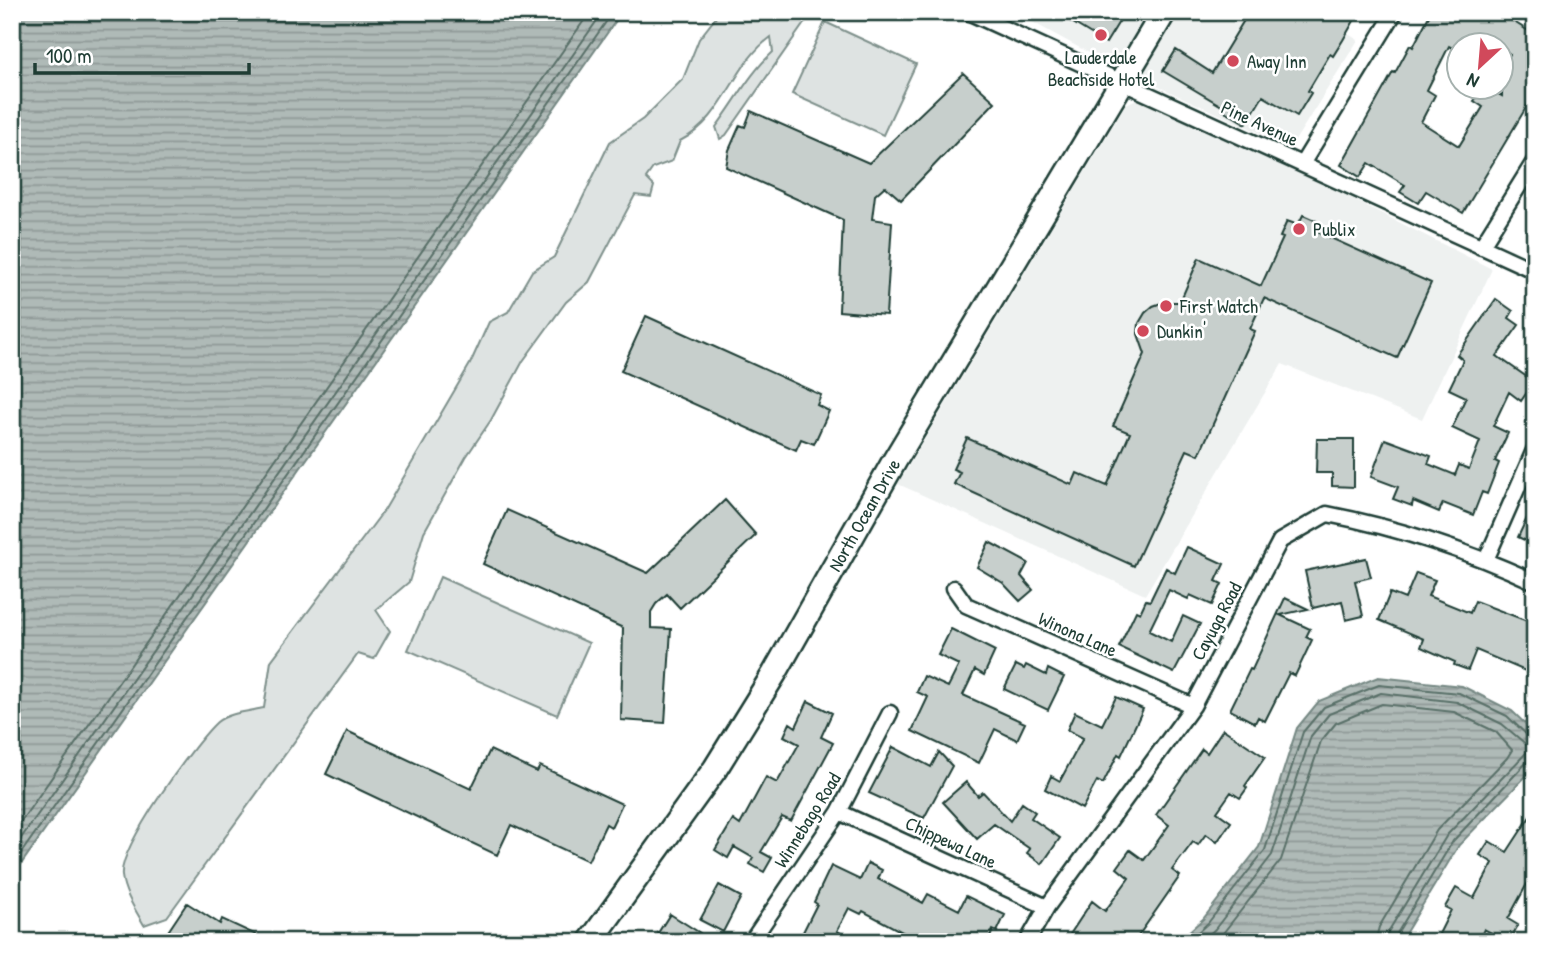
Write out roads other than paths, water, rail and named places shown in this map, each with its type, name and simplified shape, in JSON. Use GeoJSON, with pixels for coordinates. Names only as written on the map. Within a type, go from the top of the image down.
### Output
{"type":"FeatureCollection","features":[{"type":"Feature","properties":{"kind":"main road","name":"North Ocean Drive"},"geometry":{"type":"LineString","coordinates":[[590,942],[715,769],[774,674],[895,460],[1164,12]]}},
{"type":"Feature","properties":{"kind":"street","name":"Pine Avenue"},"geometry":{"type":"LineString","coordinates":[[968,12],[1535,271]]}},
{"type":"Feature","properties":{"kind":"street"},"geometry":{"type":"LineString","coordinates":[[1302,164],[1395,12]]}},
{"type":"Feature","properties":{"kind":"street"},"geometry":{"type":"LineString","coordinates":[[1481,247],[1535,160]]}},
{"type":"Feature","properties":{"kind":"street"},"geometry":{"type":"LineString","coordinates":[[1486,560],[1535,448]]}},
{"type":"Feature","properties":{"kind":"street","name":"Cayuga Road"},"geometry":{"type":"LineString","coordinates":[[1027,942],[1047,907],[1193,706],[1280,541],[1327,514],[1380,524],[1486,560],[1535,582]]}},
{"type":"Feature","properties":{"kind":"street","name":"Winona Lane"},"geometry":{"type":"LineString","coordinates":[[954,588],[966,605],[1193,706]]}},
{"type":"Feature","properties":{"kind":"street","name":"Winnebago Road"},"geometry":{"type":"LineString","coordinates":[[751,942],[839,812],[890,713]]}},
{"type":"Feature","properties":{"kind":"street","name":"Chippewa Lane"},"geometry":{"type":"LineString","coordinates":[[839,812],[1047,907]]}},
{"type":"Feature","properties":{"kind":"water"},"geometry":{"type":"Polygon","coordinates":[[[12,12],[622,12],[12,877],[12,12]]]}},
{"type":"Feature","properties":{"kind":"water"},"geometry":{"type":"Polygon","coordinates":[[[1378,677],[1462,686],[1512,711],[1535,733],[1531,771],[1459,845],[1400,942],[1177,942],[1203,919],[1259,847],[1297,728],[1319,701],[1378,677]]]}},
{"type":"Feature","properties":{"kind":"place","name":"Lauderdale Beachside Hotel"},"geometry":{"type":"Point","coordinates":[1101,35]}},
{"type":"Feature","properties":{"kind":"place","name":"Away Inn"},"geometry":{"type":"Point","coordinates":[1233,61]}},
{"type":"Feature","properties":{"kind":"place","name":"Publix"},"geometry":{"type":"Point","coordinates":[1299,229]}},
{"type":"Feature","properties":{"kind":"place","name":"First Watch"},"geometry":{"type":"Point","coordinates":[1166,306]}},
{"type":"Feature","properties":{"kind":"place","name":"Dunkin'"},"geometry":{"type":"Point","coordinates":[1143,331]}}]}
